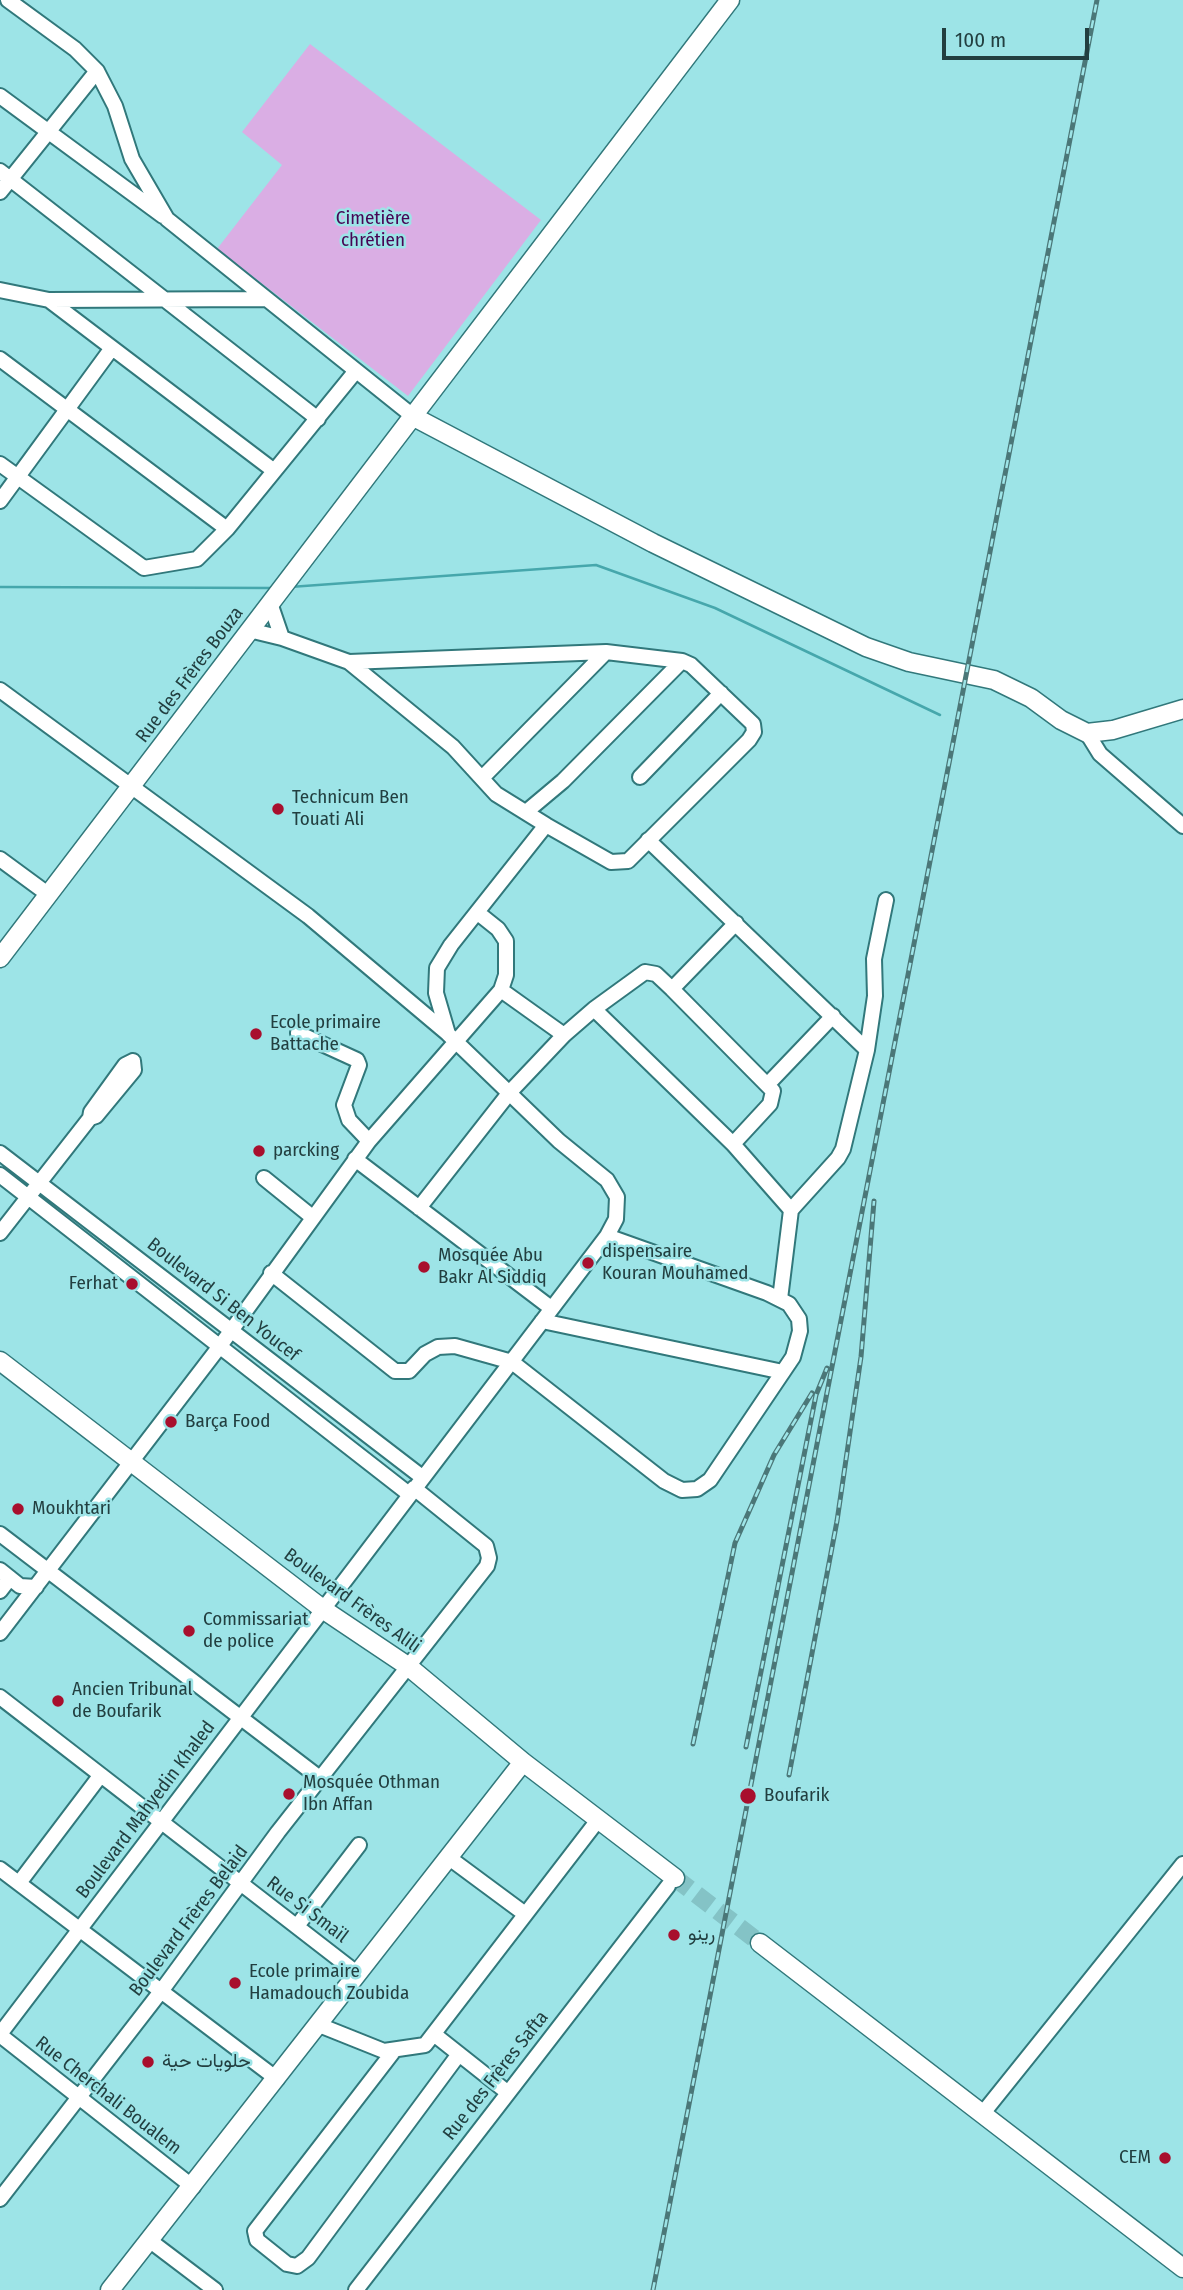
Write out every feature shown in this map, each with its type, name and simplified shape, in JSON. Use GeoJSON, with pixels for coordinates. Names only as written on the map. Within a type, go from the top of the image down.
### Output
{"type":"FeatureCollection","features":[{"type":"Feature","properties":{"kind":"main road","name":"Rue des Frères Bouza"},"geometry":{"type":"LineString","coordinates":[[0,958],[730,0]]}},
{"type":"Feature","properties":{"kind":"main road"},"geometry":{"type":"LineString","coordinates":[[414,417],[653,543],[866,647],[909,662],[994,680],[1031,698],[1061,720],[1087,733],[1113,730],[1183,709]]}},
{"type":"Feature","properties":{"kind":"main road","name":"Boulevard Frères Alili"},"geometry":{"type":"LineString","coordinates":[[0,1361],[324,1610],[408,1667],[672,1882]]}},
{"type":"Feature","properties":{"kind":"main road"},"geometry":{"type":"LineString","coordinates":[[110,2290],[523,1762]]}},
{"type":"Feature","properties":{"kind":"main road"},"geometry":{"type":"LineString","coordinates":[[761,1943],[1183,2268]]}},
{"type":"Feature","properties":{"kind":"street"},"geometry":{"type":"LineString","coordinates":[[8,0],[75,49],[97,71],[115,106],[132,159],[167,219]]}},
{"type":"Feature","properties":{"kind":"street"},"geometry":{"type":"LineString","coordinates":[[0,192],[5,175],[48,133],[97,71]]}},
{"type":"Feature","properties":{"kind":"street"},"geometry":{"type":"LineString","coordinates":[[0,96],[167,219],[414,417]]}},
{"type":"Feature","properties":{"kind":"street"},"geometry":{"type":"LineString","coordinates":[[5,175],[168,299],[318,419]]}},
{"type":"Feature","properties":{"kind":"street"},"geometry":{"type":"LineString","coordinates":[[0,290],[49,300],[265,299]]}},
{"type":"Feature","properties":{"kind":"street"},"geometry":{"type":"LineString","coordinates":[[49,300],[273,470]]}},
{"type":"Feature","properties":{"kind":"street"},"geometry":{"type":"LineString","coordinates":[[0,501],[112,348]]}},
{"type":"Feature","properties":{"kind":"street"},"geometry":{"type":"LineString","coordinates":[[0,359],[227,529]]}},
{"type":"Feature","properties":{"kind":"street"},"geometry":{"type":"LineString","coordinates":[[0,464],[144,568],[197,559],[227,529],[355,372]]}},
{"type":"Feature","properties":{"kind":"street"},"geometry":{"type":"LineString","coordinates":[[273,599],[282,638]]}},
{"type":"Feature","properties":{"kind":"street"},"geometry":{"type":"LineString","coordinates":[[249,630],[282,638],[349,662],[421,719],[503,800],[617,864],[628,861],[752,737],[751,721],[691,665],[682,661],[606,652],[349,662]]}},
{"type":"Feature","properties":{"kind":"street"},"geometry":{"type":"LineString","coordinates":[[482,778],[606,652]]}},
{"type":"Feature","properties":{"kind":"street"},"geometry":{"type":"LineString","coordinates":[[526,812],[563,781],[682,661]]}},
{"type":"Feature","properties":{"kind":"street"},"geometry":{"type":"LineString","coordinates":[[0,690],[308,916],[451,1038],[559,1140],[607,1180],[619,1205],[610,1232],[780,1299],[794,1309],[800,1331],[793,1357],[710,1480],[690,1491],[664,1481],[512,1362],[455,1346],[438,1347],[425,1354],[409,1371],[400,1373],[271,1273]]}},
{"type":"Feature","properties":{"kind":"street"},"geometry":{"type":"LineString","coordinates":[[640,777],[721,693]]}},
{"type":"Feature","properties":{"kind":"street"},"geometry":{"type":"LineString","coordinates":[[1087,733],[1100,754],[1183,826]]}},
{"type":"Feature","properties":{"kind":"street"},"geometry":{"type":"LineString","coordinates":[[451,1038],[436,993],[438,968],[451,945],[547,825]]}},
{"type":"Feature","properties":{"kind":"street"},"geometry":{"type":"LineString","coordinates":[[648,841],[867,1050]]}},
{"type":"Feature","properties":{"kind":"street"},"geometry":{"type":"LineString","coordinates":[[0,859],[49,895]]}},
{"type":"Feature","properties":{"kind":"street"},"geometry":{"type":"LineString","coordinates":[[780,1299],[791,1210],[843,1149],[867,1050],[875,996],[874,959],[886,900]]}},
{"type":"Feature","properties":{"kind":"street"},"geometry":{"type":"LineString","coordinates":[[0,1633],[220,1346],[311,1216],[369,1141],[451,1038],[488,1009],[501,990],[506,975],[506,940],[498,929],[478,913]]}},
{"type":"Feature","properties":{"kind":"street"},"geometry":{"type":"LineString","coordinates":[[672,989],[736,923]]}},
{"type":"Feature","properties":{"kind":"street"},"geometry":{"type":"LineString","coordinates":[[419,1208],[510,1092],[564,1035],[594,1009],[645,972],[656,974],[672,989],[768,1084],[774,1095],[770,1104],[733,1144]]}},
{"type":"Feature","properties":{"kind":"street"},"geometry":{"type":"LineString","coordinates":[[501,990],[564,1035]]}},
{"type":"Feature","properties":{"kind":"street"},"geometry":{"type":"LineString","coordinates":[[594,1009],[733,1144],[791,1210]]}},
{"type":"Feature","properties":{"kind":"street"},"geometry":{"type":"LineString","coordinates":[[768,1084],[833,1016]]}},
{"type":"Feature","properties":{"kind":"street"},"geometry":{"type":"LineString","coordinates":[[298,1033],[357,1060],[359,1065],[344,1105],[345,1113],[354,1127],[369,1141]]}},
{"type":"Feature","properties":{"kind":"street"},"geometry":{"type":"LineString","coordinates":[[0,1233],[90,1118]]}},
{"type":"Feature","properties":{"kind":"street","name":"Boulevard Si Ben Youcef"},"geometry":{"type":"LineString","coordinates":[[0,1153],[231,1331],[415,1486]]}},
{"type":"Feature","properties":{"kind":"street"},"geometry":{"type":"LineString","coordinates":[[355,1159],[551,1308]]}},
{"type":"Feature","properties":{"kind":"street","name":"Boulevard Si Ben Youcef"},"geometry":{"type":"LineString","coordinates":[[0,1175],[220,1346],[415,1486]]}},
{"type":"Feature","properties":{"kind":"street"},"geometry":{"type":"LineString","coordinates":[[264,1178],[311,1216]]}},
{"type":"Feature","properties":{"kind":"street","name":"Boulevard Mahyedin Khaled"},"geometry":{"type":"LineString","coordinates":[[0,2035],[610,1232]]}},
{"type":"Feature","properties":{"kind":"street"},"geometry":{"type":"LineString","coordinates":[[542,1321],[783,1372]]}},
{"type":"Feature","properties":{"kind":"street","name":"Boulevard Frères Belaid"},"geometry":{"type":"LineString","coordinates":[[0,2199],[487,1566],[489,1558],[482,1543],[415,1486]]}},
{"type":"Feature","properties":{"kind":"street"},"geometry":{"type":"LineString","coordinates":[[0,1534],[321,1779]]}},
{"type":"Feature","properties":{"kind":"street"},"geometry":{"type":"LineString","coordinates":[[0,1591],[5,1574],[20,1586],[36,1587]]}},
{"type":"Feature","properties":{"kind":"street","name":"Rue Si Smaïl"},"geometry":{"type":"LineString","coordinates":[[0,1698],[358,1974]]}},
{"type":"Feature","properties":{"kind":"street"},"geometry":{"type":"LineString","coordinates":[[19,1883],[100,1776]]}},
{"type":"Feature","properties":{"kind":"street"},"geometry":{"type":"LineString","coordinates":[[319,2025],[375,2049],[393,2052],[419,2048],[435,2035],[598,1820]]}},
{"type":"Feature","properties":{"kind":"street"},"geometry":{"type":"LineString","coordinates":[[297,1926],[359,1845]]}},
{"type":"Feature","properties":{"kind":"street"},"geometry":{"type":"LineString","coordinates":[[449,1857],[525,1914]]}},
{"type":"Feature","properties":{"kind":"street"},"geometry":{"type":"LineString","coordinates":[[982,2113],[1183,1864]]}},
{"type":"Feature","properties":{"kind":"street"},"geometry":{"type":"LineString","coordinates":[[0,1869],[277,2079]]}},
{"type":"Feature","properties":{"kind":"street","name":"Rue des Frères Safta"},"geometry":{"type":"LineString","coordinates":[[356,2290],[672,1882]]}},
{"type":"Feature","properties":{"kind":"street","name":"Rue Cherchali Boualem"},"geometry":{"type":"LineString","coordinates":[[0,2035],[193,2187]]}},
{"type":"Feature","properties":{"kind":"street"},"geometry":{"type":"LineString","coordinates":[[435,2035],[507,2092]]}},
{"type":"Feature","properties":{"kind":"street"},"geometry":{"type":"LineString","coordinates":[[393,2052],[255,2231],[257,2240],[287,2264],[297,2266],[309,2258],[459,2054]]}},
{"type":"Feature","properties":{"kind":"street"},"geometry":{"type":"LineString","coordinates":[[149,2240],[215,2290]]}},
{"type":"Feature","properties":{"kind":"green space","name":"Cimetière chrétien"},"geometry":{"type":"Polygon","coordinates":[[[310,44],[541,220],[408,396],[217,249],[282,165],[242,132],[310,44]]]}},
{"type":"Feature","properties":{"kind":"waterway"},"geometry":{"type":"LineString","coordinates":[[290,587],[596,565],[715,608],[940,715]]}},
{"type":"Feature","properties":{"kind":"waterway"},"geometry":{"type":"LineString","coordinates":[[0,587],[273,588]]}},
{"type":"Feature","properties":{"kind":"tunnel"},"geometry":{"type":"LineString","coordinates":[[675,1878],[760,1943]]}},
{"type":"Feature","properties":{"kind":"railway"},"geometry":{"type":"LineString","coordinates":[[653,2290],[1097,0]]}},
{"type":"Feature","properties":{"kind":"railway"},"geometry":{"type":"LineString","coordinates":[[789,1775],[837,1521],[861,1357],[874,1201]]}},
{"type":"Feature","properties":{"kind":"railway"},"geometry":{"type":"LineString","coordinates":[[746,1747],[816,1395],[827,1368]]}},
{"type":"Feature","properties":{"kind":"railway"},"geometry":{"type":"LineString","coordinates":[[693,1744],[735,1543],[774,1455],[812,1393]]}},
{"type":"Feature","properties":{"kind":"place","name":"Technicum Ben Touati Ali"},"geometry":{"type":"Point","coordinates":[278,809]}},
{"type":"Feature","properties":{"kind":"place","name":"Ecole primaire Battache"},"geometry":{"type":"Point","coordinates":[256,1034]}},
{"type":"Feature","properties":{"kind":"place","name":"parcking"},"geometry":{"type":"Point","coordinates":[259,1151]}},
{"type":"Feature","properties":{"kind":"place","name":"dispensaire Kouran Mouhamed"},"geometry":{"type":"Point","coordinates":[588,1263]}},
{"type":"Feature","properties":{"kind":"place","name":"Mosquée Abu Bakr Al Siddiq"},"geometry":{"type":"Point","coordinates":[424,1267]}},
{"type":"Feature","properties":{"kind":"place","name":"Ferhat"},"geometry":{"type":"Point","coordinates":[132,1284]}},
{"type":"Feature","properties":{"kind":"place","name":"Barça Food"},"geometry":{"type":"Point","coordinates":[171,1422]}},
{"type":"Feature","properties":{"kind":"place","name":"Moukhtari"},"geometry":{"type":"Point","coordinates":[18,1509]}},
{"type":"Feature","properties":{"kind":"place","name":"Commissariat de police"},"geometry":{"type":"Point","coordinates":[189,1631]}},
{"type":"Feature","properties":{"kind":"place","name":"Ancien Tribunal de Boufarik"},"geometry":{"type":"Point","coordinates":[58,1701]}},
{"type":"Feature","properties":{"kind":"place","name":"Mosquée Othman Ibn Affan"},"geometry":{"type":"Point","coordinates":[289,1794]}},
{"type":"Feature","properties":{"kind":"place","name":"Boufarik"},"geometry":{"type":"Point","coordinates":[748,1796]}},
{"type":"Feature","properties":{"kind":"place","name":"رينو"},"geometry":{"type":"Point","coordinates":[674,1935]}},
{"type":"Feature","properties":{"kind":"place","name":"Ecole primaire Hamadouch Zoubida"},"geometry":{"type":"Point","coordinates":[235,1983]}},
{"type":"Feature","properties":{"kind":"place","name":"حلويات حية"},"geometry":{"type":"Point","coordinates":[148,2062]}},
{"type":"Feature","properties":{"kind":"place","name":"CEM"},"geometry":{"type":"Point","coordinates":[1165,2158]}}]}
